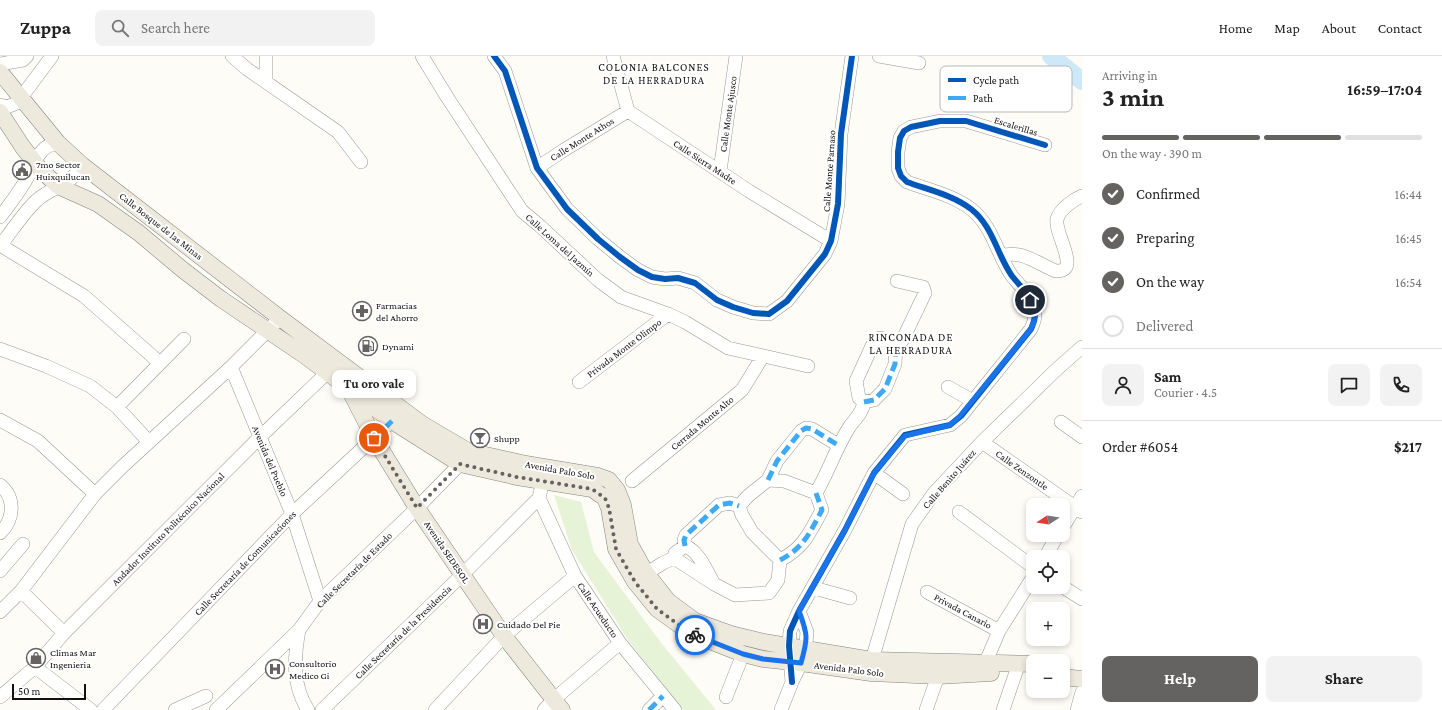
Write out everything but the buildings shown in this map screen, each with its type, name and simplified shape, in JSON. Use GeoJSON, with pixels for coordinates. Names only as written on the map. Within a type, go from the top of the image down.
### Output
{"type":"FeatureCollection","features":[{"type":"Feature","properties":{"kind":"main road","name":"Calle Bosque de las Minas"},"geometry":{"type":"LineString","coordinates":[[0,72],[58,143],[82,165],[280,318],[333,367]]}},
{"type":"Feature","properties":{"kind":"main road","name":"Calle Bosque de las Minas"},"geometry":{"type":"LineString","coordinates":[[0,112],[22,146],[58,186],[98,204],[139,233],[183,270],[221,299],[304,355],[333,367]]}},
{"type":"Feature","properties":{"kind":"main road","name":"Avenida Palo Solo"},"geometry":{"type":"LineString","coordinates":[[333,367],[349,387],[392,421],[460,464],[517,477],[592,489],[605,498],[609,508],[616,549],[641,577],[668,601],[695,621],[730,634],[789,646],[799,658]]}},
{"type":"Feature","properties":{"kind":"main road","name":"Avenida Palo Solo"},"geometry":{"type":"LineString","coordinates":[[333,367],[422,424],[468,451],[526,464],[598,476],[609,480],[619,495],[630,544],[641,577],[657,609],[690,633],[743,654],[763,659],[799,658],[871,666],[938,669],[1023,667]]}},
{"type":"Feature","properties":{"kind":"main road","name":"Avenida SEDESOL"},"geometry":{"type":"LineString","coordinates":[[349,387],[374,438],[417,508],[553,707]]}},
{"type":"Feature","properties":{"kind":"main road"},"geometry":{"type":"LineString","coordinates":[[1070,667],[1082,668]]}},
{"type":"Feature","properties":{"kind":"main road"},"geometry":{"type":"LineString","coordinates":[[1070,678],[1082,679]]}},
{"type":"Feature","properties":{"kind":"street"},"geometry":{"type":"LineString","coordinates":[[0,64],[23,60],[27,56]]}},
{"type":"Feature","properties":{"kind":"street"},"geometry":{"type":"LineString","coordinates":[[0,105],[6,107],[12,106],[21,99],[52,56]]}},
{"type":"Feature","properties":{"kind":"street"},"geometry":{"type":"LineString","coordinates":[[232,56],[247,69],[338,132],[361,162]]}},
{"type":"Feature","properties":{"kind":"street"},"geometry":{"type":"LineString","coordinates":[[266,56],[266,82]]}},
{"type":"Feature","properties":{"kind":"street","name":"Calle Loma del Jazmín"},"geometry":{"type":"LineString","coordinates":[[422,56],[447,97],[522,211],[598,280],[621,297],[668,314],[685,322],[728,348],[808,366]]}},
{"type":"Feature","properties":{"kind":"street","name":"Calle Monte Parnaso"},"geometry":{"type":"LineString","coordinates":[[494,56],[505,71],[537,168],[567,209],[620,257],[638,270],[652,277],[665,279],[678,278],[695,283],[716,300],[753,313],[769,314],[787,301],[825,254],[831,241],[838,204],[841,134],[852,56]]}},
{"type":"Feature","properties":{"kind":"street"},"geometry":{"type":"LineString","coordinates":[[613,56],[628,111]]}},
{"type":"Feature","properties":{"kind":"street","name":"Calle Monte Ajusco"},"geometry":{"type":"LineString","coordinates":[[720,171],[736,56]]}},
{"type":"Feature","properties":{"kind":"street"},"geometry":{"type":"LineString","coordinates":[[878,56],[919,63]]}},
{"type":"Feature","properties":{"kind":"street","name":"Calle Monte Athos"},"geometry":{"type":"LineString","coordinates":[[537,168],[628,111]]}},
{"type":"Feature","properties":{"kind":"street","name":"Calle Sierra Madre"},"geometry":{"type":"LineString","coordinates":[[628,111],[749,191],[831,241]]}},
{"type":"Feature","properties":{"kind":"street","name":"Escalerillas"},"geometry":{"type":"LineString","coordinates":[[1002,256],[985,223],[972,210],[954,198],[907,182],[901,176],[898,168],[900,138],[904,131],[911,126],[940,121],[966,121],[1045,145]]}},
{"type":"Feature","properties":{"kind":"street"},"geometry":{"type":"LineString","coordinates":[[0,217],[11,204],[30,172],[37,156],[44,148],[58,143]]}},
{"type":"Feature","properties":{"kind":"street"},"geometry":{"type":"LineString","coordinates":[[82,165],[73,178],[45,194],[35,202],[0,246],[84,296],[160,363]]}},
{"type":"Feature","properties":{"kind":"street"},"geometry":{"type":"LineString","coordinates":[[789,646],[790,631],[799,611],[814,588],[874,473],[905,436],[950,425],[960,416],[1031,329],[1035,320],[1034,308],[1025,292],[1012,276],[1002,256],[1009,253],[1018,254],[1056,271],[1066,269],[1068,265],[1067,256],[1057,228],[1058,219],[1061,211],[1077,198],[1082,196]]}},
{"type":"Feature","properties":{"kind":"street"},"geometry":{"type":"LineString","coordinates":[[780,560],[793,554],[806,538],[822,510],[816,493],[823,481],[838,445],[864,409],[864,402],[860,398],[856,381],[872,346],[880,338],[896,342],[902,341],[925,293],[923,287],[897,281]]}},
{"type":"Feature","properties":{"kind":"street","name":"Privada Monte Olimpo"},"geometry":{"type":"LineString","coordinates":[[579,382],[668,314]]}},
{"type":"Feature","properties":{"kind":"street"},"geometry":{"type":"LineString","coordinates":[[0,612],[21,591],[95,494],[232,367],[280,318]]}},
{"type":"Feature","properties":{"kind":"street"},"geometry":{"type":"LineString","coordinates":[[117,407],[184,339]]}},
{"type":"Feature","properties":{"kind":"street"},"geometry":{"type":"LineString","coordinates":[[864,402],[874,400],[885,388],[895,364],[896,342]]}},
{"type":"Feature","properties":{"kind":"street","name":"Calle Benito Juárez"},"geometry":{"type":"LineString","coordinates":[[871,666],[912,524],[934,494],[982,442],[1082,346]]}},
{"type":"Feature","properties":{"kind":"street"},"geometry":{"type":"LineString","coordinates":[[0,349],[46,366],[90,386],[117,407],[150,442]]}},
{"type":"Feature","properties":{"kind":"street","name":"Cerrada Monte Alto"},"geometry":{"type":"LineString","coordinates":[[632,482],[742,390],[763,356]]}},
{"type":"Feature","properties":{"kind":"street","name":"Avenida del Pueblo"},"geometry":{"type":"LineString","coordinates":[[232,367],[292,514],[320,601]]}},
{"type":"Feature","properties":{"kind":"street","name":"Andador Instituto Politécnico Nacional"},"geometry":{"type":"LineString","coordinates":[[0,697],[34,667],[64,633],[260,437],[333,367]]}},
{"type":"Feature","properties":{"kind":"street"},"geometry":{"type":"LineString","coordinates":[[948,387],[973,401]]}},
{"type":"Feature","properties":{"kind":"street"},"geometry":{"type":"LineString","coordinates":[[0,420],[38,441],[95,494]]}},
{"type":"Feature","properties":{"kind":"street","name":"Calle Secretaría de Comunicaciones"},"geometry":{"type":"LineString","coordinates":[[103,710],[292,514],[392,421]]}},
{"type":"Feature","properties":{"kind":"street"},"geometry":{"type":"LineString","coordinates":[[1061,422],[1082,437]]}},
{"type":"Feature","properties":{"kind":"street"},"geometry":{"type":"LineString","coordinates":[[739,506],[748,496],[768,480],[777,461],[801,431],[806,428],[812,429],[838,445]]}},
{"type":"Feature","properties":{"kind":"street","name":"Calle Zenzontle"},"geometry":{"type":"LineString","coordinates":[[982,442],[1080,505]]}},
{"type":"Feature","properties":{"kind":"street","name":"Calle Secretaría de Estado"},"geometry":{"type":"LineString","coordinates":[[216,710],[299,630],[320,601],[417,508],[460,464]]}},
{"type":"Feature","properties":{"kind":"street"},"geometry":{"type":"LineString","coordinates":[[874,473],[903,494]]}},
{"type":"Feature","properties":{"kind":"street"},"geometry":{"type":"LineString","coordinates":[[538,498],[542,480]]}},
{"type":"Feature","properties":{"kind":"street"},"geometry":{"type":"LineString","coordinates":[[768,480],[784,481],[816,493]]}},
{"type":"Feature","properties":{"kind":"street"},"geometry":{"type":"LineString","coordinates":[[0,485],[11,500],[12,512],[6,527],[0,533]]}},
{"type":"Feature","properties":{"kind":"street","name":"Calle Secretaría de la Presidencia"},"geometry":{"type":"LineString","coordinates":[[322,710],[462,575],[538,498]]}},
{"type":"Feature","properties":{"kind":"street","name":"Calle Acueducto"},"geometry":{"type":"LineString","coordinates":[[538,498],[575,576],[620,643],[675,710]]}},
{"type":"Feature","properties":{"kind":"street"},"geometry":{"type":"LineString","coordinates":[[685,546],[684,540],[686,535],[718,506],[730,503],[739,506]]}},
{"type":"Feature","properties":{"kind":"street"},"geometry":{"type":"LineString","coordinates":[[1070,518],[1080,505]]}},
{"type":"Feature","properties":{"kind":"street"},"geometry":{"type":"LineString","coordinates":[[739,506],[742,515],[752,532],[780,560]]}},
{"type":"Feature","properties":{"kind":"street"},"geometry":{"type":"LineString","coordinates":[[959,512],[1026,562]]}},
{"type":"Feature","properties":{"kind":"street"},"geometry":{"type":"LineString","coordinates":[[0,571],[23,544]]}},
{"type":"Feature","properties":{"kind":"street"},"geometry":{"type":"LineString","coordinates":[[641,577],[674,558],[675,553],[685,546]]}},
{"type":"Feature","properties":{"kind":"street"},"geometry":{"type":"LineString","coordinates":[[685,546],[691,548],[714,584]]}},
{"type":"Feature","properties":{"kind":"street"},"geometry":{"type":"LineString","coordinates":[[674,558],[714,584],[735,595],[769,593],[778,580],[780,560]]}},
{"type":"Feature","properties":{"kind":"street"},"geometry":{"type":"LineString","coordinates":[[435,710],[504,636],[575,576]]}},
{"type":"Feature","properties":{"kind":"street"},"geometry":{"type":"LineString","coordinates":[[814,588],[850,598]]}},
{"type":"Feature","properties":{"kind":"street"},"geometry":{"type":"LineString","coordinates":[[983,668],[1000,631],[1026,588]]}},
{"type":"Feature","properties":{"kind":"street"},"geometry":{"type":"LineString","coordinates":[[21,591],[64,633]]}},
{"type":"Feature","properties":{"kind":"street"},"geometry":{"type":"LineString","coordinates":[[1070,591],[1082,599]]}},
{"type":"Feature","properties":{"kind":"street","name":"Privada Canario"},"geometry":{"type":"LineString","coordinates":[[927,592],[1000,631]]}},
{"type":"Feature","properties":{"kind":"street"},"geometry":{"type":"LineString","coordinates":[[781,710],[792,682],[806,632],[799,611]]}},
{"type":"Feature","properties":{"kind":"street"},"geometry":{"type":"LineString","coordinates":[[299,630],[295,652],[296,673],[301,699],[308,710]]}},
{"type":"Feature","properties":{"kind":"street"},"geometry":{"type":"LineString","coordinates":[[553,707],[620,643]]}},
{"type":"Feature","properties":{"kind":"street"},"geometry":{"type":"LineString","coordinates":[[726,697],[743,654]]}},
{"type":"Feature","properties":{"kind":"street"},"geometry":{"type":"LineString","coordinates":[[34,667],[91,710]]}},
{"type":"Feature","properties":{"kind":"street"},"geometry":{"type":"LineString","coordinates":[[1003,710],[1023,667]]}},
{"type":"Feature","properties":{"kind":"street"},"geometry":{"type":"LineString","coordinates":[[926,710],[938,669]]}},
{"type":"Feature","properties":{"kind":"street"},"geometry":{"type":"LineString","coordinates":[[1077,710],[1082,692]]}},
{"type":"Feature","properties":{"kind":"street"},"geometry":{"type":"LineString","coordinates":[[174,710],[206,696]]}},
{"type":"Feature","properties":{"kind":"street"},"geometry":{"type":"LineString","coordinates":[[649,710],[662,696]]}},
{"type":"Feature","properties":{"kind":"green space"},"geometry":{"type":"Polygon","coordinates":[[[554,495],[581,502],[594,552],[662,644],[716,710],[684,710],[628,640],[572,550],[554,495]]]}},
{"type":"Feature","properties":{"kind":"waterway"},"geometry":{"type":"LineString","coordinates":[[1051,56],[1063,66]]}},
{"type":"Feature","properties":{"kind":"waterway"},"geometry":{"type":"LineString","coordinates":[[1072,73],[1082,81]]}},
{"type":"Feature","properties":{"kind":"marked path"},"geometry":{"type":"LineString","coordinates":[[864,402],[874,400],[885,389],[895,364],[896,342]]}},
{"type":"Feature","properties":{"kind":"marked path"},"geometry":{"type":"LineString","coordinates":[[374,438],[392,421]]}},
{"type":"Feature","properties":{"kind":"marked path"},"geometry":{"type":"LineString","coordinates":[[768,480],[777,461],[801,431],[806,428],[812,429],[838,445]]}},
{"type":"Feature","properties":{"kind":"marked path"},"geometry":{"type":"LineString","coordinates":[[780,560],[801,545],[814,525],[822,510],[816,493]]}},
{"type":"Feature","properties":{"kind":"marked path"},"geometry":{"type":"LineString","coordinates":[[685,546],[684,540],[686,535],[719,505],[730,503],[739,506]]}},
{"type":"Feature","properties":{"kind":"marked path"},"geometry":{"type":"LineString","coordinates":[[649,710],[663,696]]}},
{"type":"Feature","properties":{"kind":"cycle path"},"geometry":{"type":"LineString","coordinates":[[494,56],[505,71],[537,168],[567,209],[598,239],[638,270],[652,277],[665,279],[678,278],[695,283],[717,300],[733,307],[753,313],[769,314],[787,301],[825,254],[831,241],[838,204],[841,134],[852,56]]}},
{"type":"Feature","properties":{"kind":"cycle path"},"geometry":{"type":"LineString","coordinates":[[792,682],[789,646],[790,631],[799,611],[845,530],[874,473],[905,435],[950,425],[961,416],[1031,329],[1034,319],[1035,312],[1031,300],[1012,276],[990,232],[978,216],[964,204],[940,193],[907,182],[901,176],[898,168],[900,138],[904,131],[911,127],[940,121],[966,121],[1045,145]]}},
{"type":"Feature","properties":{"kind":"way so far"},"geometry":{"type":"LineString","coordinates":[[374,438],[417,508],[460,464],[517,477],[592,489],[605,498],[609,508],[616,549],[635,582],[657,609],[695,635]]}},
{"type":"Feature","properties":{"kind":"place","name":"7mo Sector Huixquilucan"},"geometry":{"type":"Point","coordinates":[22,170]}},
{"type":"Feature","properties":{"kind":"place","name":"Farmacias del Ahorro"},"geometry":{"type":"Point","coordinates":[362,311]}},
{"type":"Feature","properties":{"kind":"place","name":"Dynami"},"geometry":{"type":"Point","coordinates":[368,346]}},
{"type":"Feature","properties":{"kind":"place","name":"Tu oro vale"},"geometry":{"type":"Point","coordinates":[374,438]}},
{"type":"Feature","properties":{"kind":"place","name":"Shupp"},"geometry":{"type":"Point","coordinates":[480,438]}},
{"type":"Feature","properties":{"kind":"place","name":"Cuidado Del Pie"},"geometry":{"type":"Point","coordinates":[483,624]}},
{"type":"Feature","properties":{"kind":"place","name":"Climas Mar Ingenieria"},"geometry":{"type":"Point","coordinates":[36,658]}},
{"type":"Feature","properties":{"kind":"place","name":"Consultorio Medico Gi"},"geometry":{"type":"Point","coordinates":[275,669]}},
{"type":"Feature","properties":{"kind":"district","name":"COLONIA BALCONES DE LA HERRADURA"},"geometry":{"type":"Point","coordinates":[654,73]}},
{"type":"Feature","properties":{"kind":"district","name":"RINCONADA DE LA HERRADURA"},"geometry":{"type":"Point","coordinates":[911,343]}},
{"type":"Feature","properties":{"kind":"route"},"geometry":{"type":"LineString","coordinates":[[695,635],[743,654],[763,659],[801,663],[806,643],[806,632],[799,611],[814,588],[874,473],[905,436],[950,425],[960,416],[1031,329],[1035,320],[1034,308],[1030,300]]}}]}
